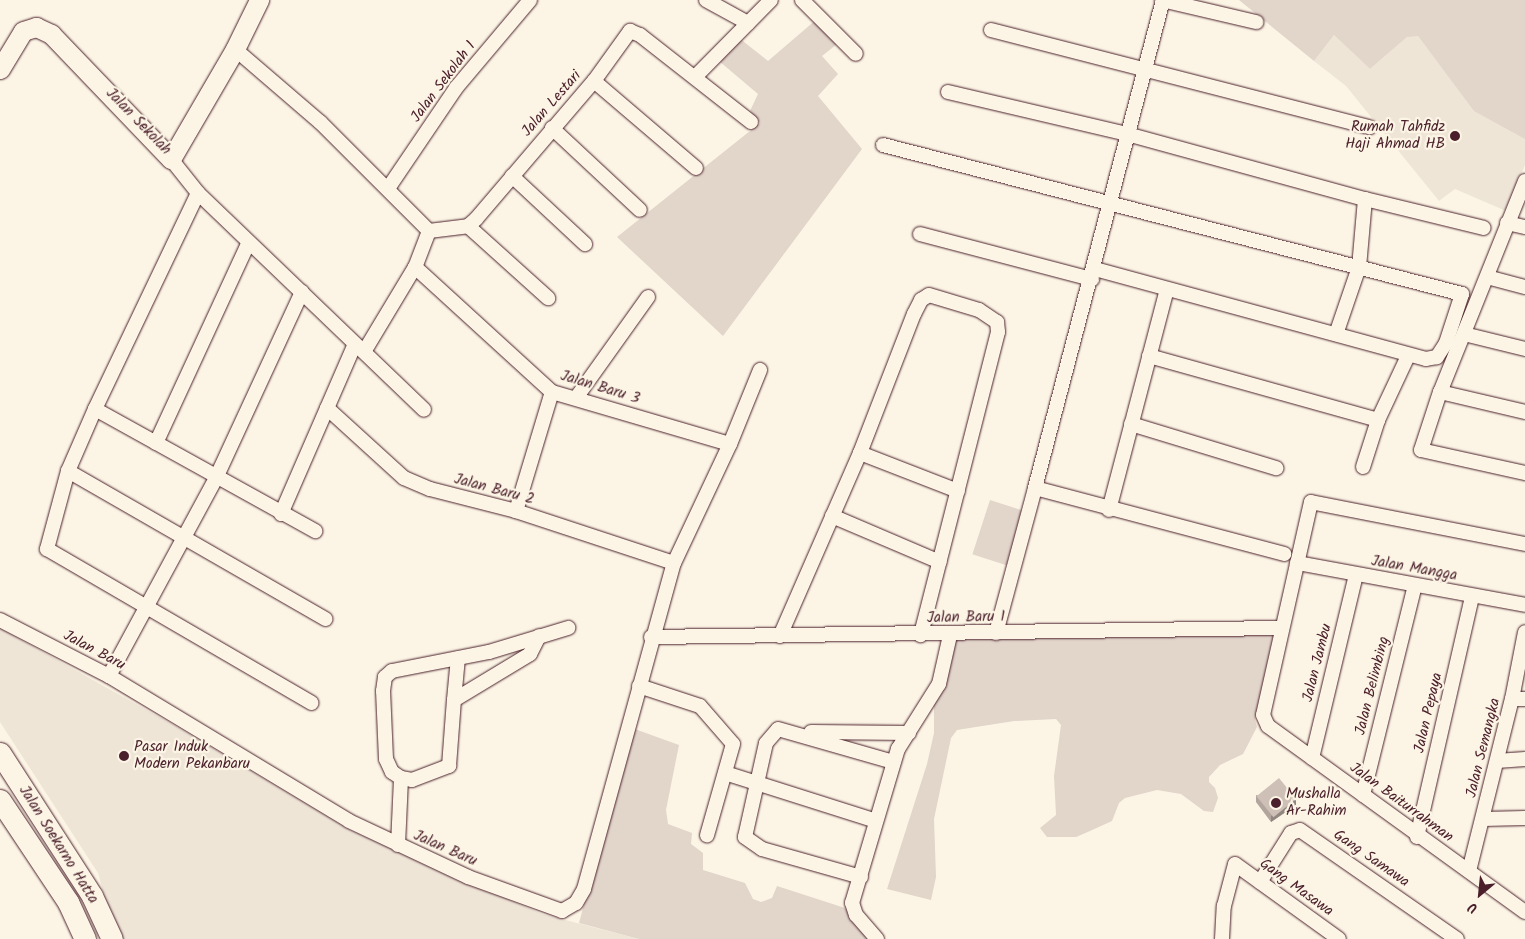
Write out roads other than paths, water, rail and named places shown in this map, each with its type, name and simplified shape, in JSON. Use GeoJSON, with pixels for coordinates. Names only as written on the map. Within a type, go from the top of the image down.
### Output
{"type":"FeatureCollection","features":[{"type":"Feature","properties":{"kind":"main road","name":"Jalan Soekarno Hatta"},"geometry":{"type":"LineString","coordinates":[[0,754],[92,896],[112,939]]}},
{"type":"Feature","properties":{"kind":"main road","name":"Jalan Soekarno Hatta"},"geometry":{"type":"LineString","coordinates":[[0,800],[68,902],[86,939]]}},
{"type":"Feature","properties":{"kind":"street","name":"Jalan Sekolah"},"geometry":{"type":"LineString","coordinates":[[0,69],[23,31],[36,27],[51,34],[171,159],[235,49],[259,0]]}},
{"type":"Feature","properties":{"kind":"street","name":"Jalan Sekolah 1"},"geometry":{"type":"LineString","coordinates":[[389,187],[456,88],[530,0]]}},
{"type":"Feature","properties":{"kind":"street"},"geometry":{"type":"LineString","coordinates":[[706,0],[748,23]]}},
{"type":"Feature","properties":{"kind":"street"},"geometry":{"type":"LineString","coordinates":[[751,122],[695,77],[771,0]]}},
{"type":"Feature","properties":{"kind":"street"},"geometry":{"type":"LineString","coordinates":[[802,0],[856,54]]}},
{"type":"Feature","properties":{"kind":"street"},"geometry":{"type":"LineString","coordinates":[[996,633],[1093,274],[1163,0],[1256,22]]}},
{"type":"Feature","properties":{"kind":"street"},"geometry":{"type":"LineString","coordinates":[[991,30],[1370,127]]}},
{"type":"Feature","properties":{"kind":"street","name":"Jalan Lestari"},"geometry":{"type":"LineString","coordinates":[[468,226],[594,81],[633,31],[695,77]]}},
{"type":"Feature","properties":{"kind":"street"},"geometry":{"type":"LineString","coordinates":[[235,49],[320,122],[389,187],[430,231]]}},
{"type":"Feature","properties":{"kind":"street"},"geometry":{"type":"LineString","coordinates":[[594,81],[696,168]]}},
{"type":"Feature","properties":{"kind":"street"},"geometry":{"type":"LineString","coordinates":[[948,92],[1128,134],[1365,199],[1484,228]]}},
{"type":"Feature","properties":{"kind":"street"},"geometry":{"type":"LineString","coordinates":[[552,128],[640,210]]}},
{"type":"Feature","properties":{"kind":"street"},"geometry":{"type":"LineString","coordinates":[[883,145],[1111,202],[1462,294],[1446,343],[1437,356],[1426,359],[1408,356],[1336,334],[1167,289],[920,234]]}},
{"type":"Feature","properties":{"kind":"street"},"geometry":{"type":"LineString","coordinates":[[171,159],[198,193],[424,410]]}},
{"type":"Feature","properties":{"kind":"street"},"geometry":{"type":"LineString","coordinates":[[512,176],[585,244]]}},
{"type":"Feature","properties":{"kind":"street"},"geometry":{"type":"LineString","coordinates":[[1525,181],[1440,392],[1421,450],[1525,473]]}},
{"type":"Feature","properties":{"kind":"street"},"geometry":{"type":"LineString","coordinates":[[198,193],[95,409],[68,471],[48,550],[146,605],[312,703]]}},
{"type":"Feature","properties":{"kind":"street"},"geometry":{"type":"LineString","coordinates":[[1336,334],[1359,268],[1365,199]]}},
{"type":"Feature","properties":{"kind":"street"},"geometry":{"type":"LineString","coordinates":[[1507,223],[1525,227]]}},
{"type":"Feature","properties":{"kind":"street"},"geometry":{"type":"LineString","coordinates":[[430,231],[468,226],[548,298]]}},
{"type":"Feature","properties":{"kind":"street"},"geometry":{"type":"LineString","coordinates":[[281,514],[327,408],[360,348],[415,267],[430,231]]}},
{"type":"Feature","properties":{"kind":"street"},"geometry":{"type":"LineString","coordinates":[[156,442],[249,242]]}},
{"type":"Feature","properties":{"kind":"street","name":"Jalan Baru 3"},"geometry":{"type":"LineString","coordinates":[[415,267],[552,392],[730,444]]}},
{"type":"Feature","properties":{"kind":"street"},"geometry":{"type":"LineString","coordinates":[[1487,277],[1525,287]]}},
{"type":"Feature","properties":{"kind":"street"},"geometry":{"type":"LineString","coordinates":[[1109,510],[1130,424],[1167,289]]}},
{"type":"Feature","properties":{"kind":"street"},"geometry":{"type":"LineString","coordinates":[[109,676],[216,478],[302,292]]}},
{"type":"Feature","properties":{"kind":"street"},"geometry":{"type":"LineString","coordinates":[[780,636],[860,453],[921,300],[929,295],[938,296],[979,310],[997,322],[998,332],[921,635]]}},
{"type":"Feature","properties":{"kind":"street"},"geometry":{"type":"LineString","coordinates":[[576,398],[648,297]]}},
{"type":"Feature","properties":{"kind":"street"},"geometry":{"type":"LineString","coordinates":[[1464,334],[1525,349]]}},
{"type":"Feature","properties":{"kind":"street"},"geometry":{"type":"LineString","coordinates":[[1149,356],[1378,420]]}},
{"type":"Feature","properties":{"kind":"street"},"geometry":{"type":"LineString","coordinates":[[1364,467],[1378,420],[1408,356]]}},
{"type":"Feature","properties":{"kind":"street","name":"Jalan Baru"},"geometry":{"type":"LineString","coordinates":[[0,620],[109,676],[349,821],[398,845],[539,905],[562,911],[576,903],[584,889],[652,637],[674,564],[730,444],[760,370]]}},
{"type":"Feature","properties":{"kind":"street"},"geometry":{"type":"LineString","coordinates":[[516,511],[552,392]]}},
{"type":"Feature","properties":{"kind":"street"},"geometry":{"type":"LineString","coordinates":[[1440,392],[1525,412]]}},
{"type":"Feature","properties":{"kind":"street","name":"Jalan Baru 2"},"geometry":{"type":"LineString","coordinates":[[327,408],[404,478],[458,498],[516,511],[674,564]]}},
{"type":"Feature","properties":{"kind":"street"},"geometry":{"type":"LineString","coordinates":[[95,409],[314,531]]}},
{"type":"Feature","properties":{"kind":"street"},"geometry":{"type":"LineString","coordinates":[[1130,424],[1276,468]]}},
{"type":"Feature","properties":{"kind":"street"},"geometry":{"type":"LineString","coordinates":[[860,453],[958,491]]}},
{"type":"Feature","properties":{"kind":"street"},"geometry":{"type":"LineString","coordinates":[[68,471],[184,540],[325,619]]}},
{"type":"Feature","properties":{"kind":"street"},"geometry":{"type":"LineString","coordinates":[[1035,488],[1109,510],[1284,554]]}},
{"type":"Feature","properties":{"kind":"street"},"geometry":{"type":"LineString","coordinates":[[1281,628],[1311,502],[1525,544]]}},
{"type":"Feature","properties":{"kind":"street"},"geometry":{"type":"LineString","coordinates":[[832,516],[940,562]]}},
{"type":"Feature","properties":{"kind":"street","name":"Jalan Mangga"},"geometry":{"type":"LineString","coordinates":[[1297,563],[1525,605]]}},
{"type":"Feature","properties":{"kind":"street","name":"Jalan Jambu"},"geometry":{"type":"LineString","coordinates":[[1312,758],[1356,575]]}},
{"type":"Feature","properties":{"kind":"street","name":"Jalan Belimbing"},"geometry":{"type":"LineString","coordinates":[[1363,795],[1415,585]]}},
{"type":"Feature","properties":{"kind":"street","name":"Jalan Pepaya"},"geometry":{"type":"LineString","coordinates":[[1417,837],[1472,596]]}},
{"type":"Feature","properties":{"kind":"street"},"geometry":{"type":"LineString","coordinates":[[458,658],[449,766],[412,780],[401,778],[392,772],[386,759],[383,697],[386,677],[392,671],[458,658],[568,628]]}},
{"type":"Feature","properties":{"kind":"street","name":"Jalan Baru 1"},"geometry":{"type":"LineString","coordinates":[[652,637],[950,635],[1281,628]]}},
{"type":"Feature","properties":{"kind":"street","name":"Jalan Baiturrahman"},"geometry":{"type":"LineString","coordinates":[[1281,628],[1263,714],[1268,726],[1417,837],[1469,871],[1525,912]]}},
{"type":"Feature","properties":{"kind":"street","name":"Jalan Semangka"},"geometry":{"type":"LineString","coordinates":[[1469,871],[1497,760],[1519,699],[1525,632]]}},
{"type":"Feature","properties":{"kind":"street"},"geometry":{"type":"LineString","coordinates":[[877,939],[856,915],[852,903],[898,749],[939,684],[950,635]]}},
{"type":"Feature","properties":{"kind":"street"},"geometry":{"type":"LineString","coordinates":[[454,700],[530,654],[539,636]]}},
{"type":"Feature","properties":{"kind":"street"},"geometry":{"type":"LineString","coordinates":[[639,686],[700,706],[733,744],[707,835]]}},
{"type":"Feature","properties":{"kind":"street"},"geometry":{"type":"LineString","coordinates":[[860,877],[750,843],[745,837],[759,784],[766,743],[771,733],[778,728],[894,762]]}},
{"type":"Feature","properties":{"kind":"street"},"geometry":{"type":"LineString","coordinates":[[796,732],[909,733]]}},
{"type":"Feature","properties":{"kind":"street"},"geometry":{"type":"LineString","coordinates":[[1497,760],[1525,759]]}},
{"type":"Feature","properties":{"kind":"street"},"geometry":{"type":"LineString","coordinates":[[724,773],[876,821]]}},
{"type":"Feature","properties":{"kind":"street"},"geometry":{"type":"LineString","coordinates":[[398,845],[401,778]]}},
{"type":"Feature","properties":{"kind":"street"},"geometry":{"type":"LineString","coordinates":[[1483,818],[1525,818]]}},
{"type":"Feature","properties":{"kind":"street","name":"Gang Samawa"},"geometry":{"type":"LineString","coordinates":[[1260,882],[1291,833],[1300,830],[1455,938]]}},
{"type":"Feature","properties":{"kind":"street","name":"Gang Masawa"},"geometry":{"type":"LineString","coordinates":[[1223,938],[1224,906],[1235,864],[1339,939]]}},
{"type":"Feature","properties":{"kind":"place","name":"Rumah Tahfidz Haji Ahmad HB"},"geometry":{"type":"Point","coordinates":[1455,136]}},
{"type":"Feature","properties":{"kind":"place","name":"Pasar Induk Modern Pekanbaru"},"geometry":{"type":"Point","coordinates":[124,756]}},
{"type":"Feature","properties":{"kind":"place","name":"Mushalla Ar-Rahim"},"geometry":{"type":"Point","coordinates":[1276,803]}}]}
